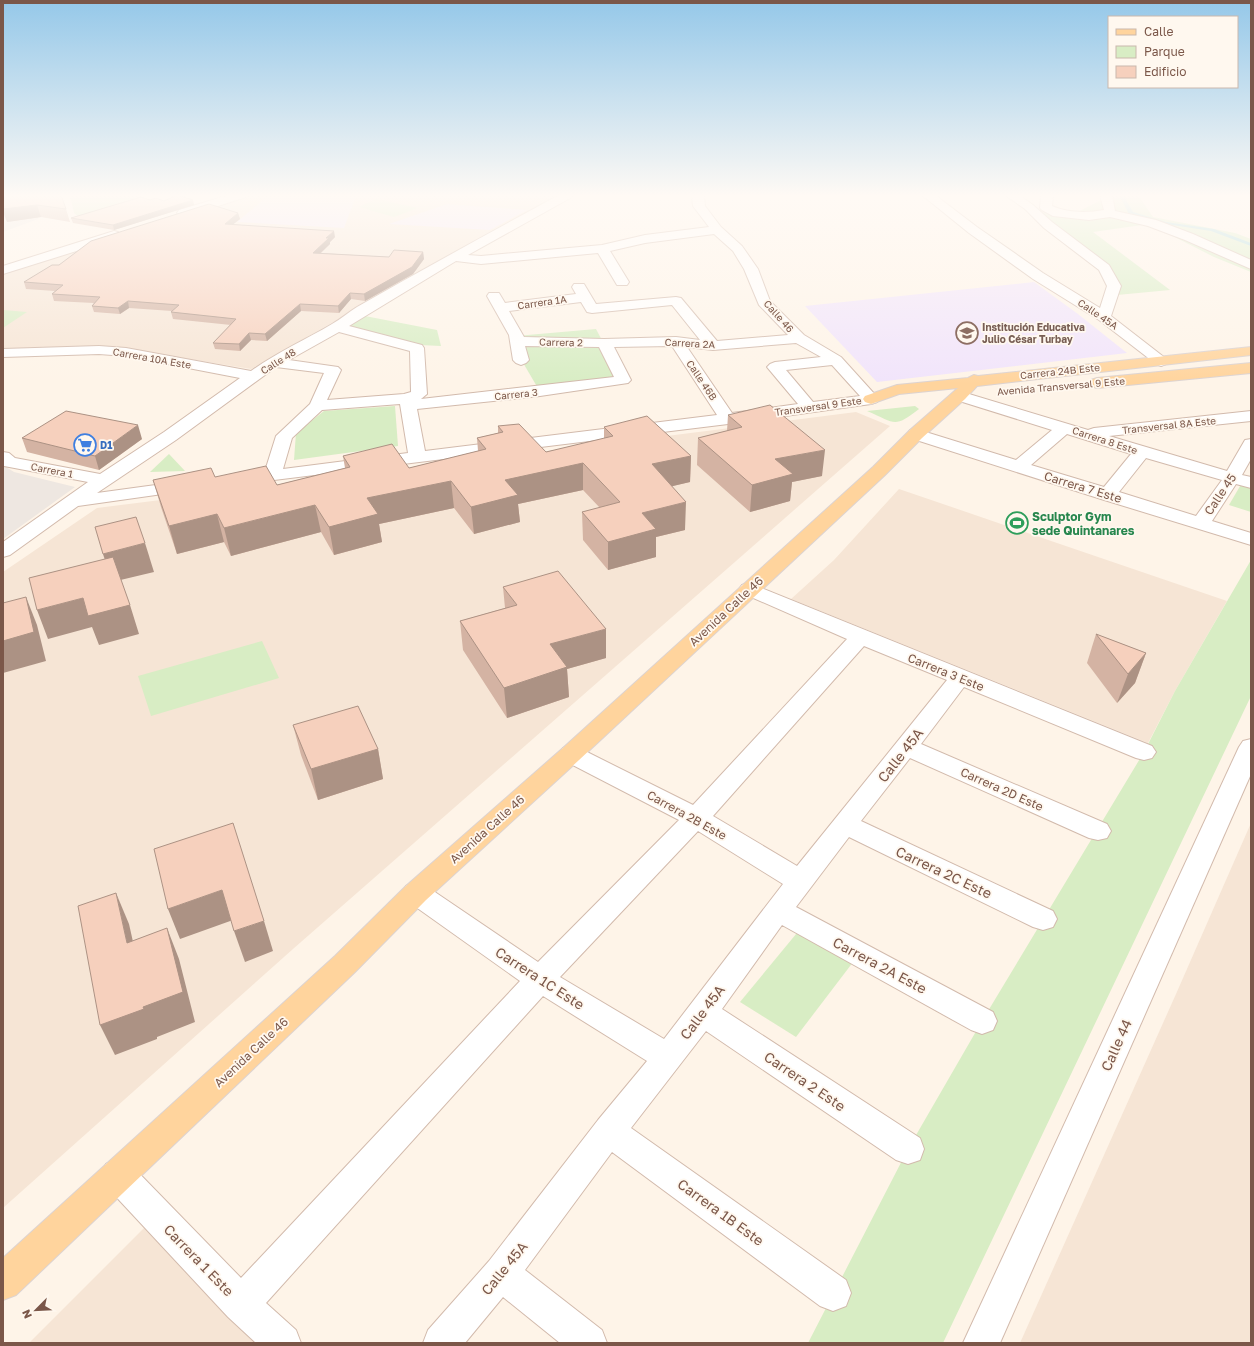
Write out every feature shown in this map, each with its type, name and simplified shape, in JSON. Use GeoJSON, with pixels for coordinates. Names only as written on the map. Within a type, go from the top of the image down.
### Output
{"type":"FeatureCollection","features":[{"type":"Feature","properties":{"kind":"main road","name":"Carrera 24B Este"},"geometry":{"type":"LineString","coordinates":[[871,399],[897,390],[966,388],[1161,361],[1251,351]]}},
{"type":"Feature","properties":{"kind":"main road","name":"Avenida Transversal 9 Este"},"geometry":{"type":"LineString","coordinates":[[871,399],[908,399],[966,388],[1251,368]]}},
{"type":"Feature","properties":{"kind":"main road","name":"Avenida Calle 46"},"geometry":{"type":"LineString","coordinates":[[3,1282],[345,964],[416,893],[571,754],[879,471],[916,434],[966,388]]}},
{"type":"Feature","properties":{"kind":"street"},"geometry":{"type":"LineString","coordinates":[[3,270],[41,258]]}},
{"type":"Feature","properties":{"kind":"street","name":"Calle 48"},"geometry":{"type":"LineString","coordinates":[[3,551],[103,480],[170,436],[273,362],[337,327],[361,311],[407,286],[453,258]]}},
{"type":"Feature","properties":{"kind":"street"},"geometry":{"type":"LineString","coordinates":[[461,258],[481,260],[505,258]]}},
{"type":"Feature","properties":{"kind":"street"},"geometry":{"type":"LineString","coordinates":[[607,258],[622,282]]}},
{"type":"Feature","properties":{"kind":"street","name":"Calle 46"},"geometry":{"type":"LineString","coordinates":[[744,258],[751,268],[764,302],[799,338],[836,360],[871,399]]}},
{"type":"Feature","properties":{"kind":"street","name":"Calle 45A"},"geometry":{"type":"LineString","coordinates":[[1012,258],[1038,276],[1104,317],[1161,361]]}},
{"type":"Feature","properties":{"kind":"street"},"geometry":{"type":"LineString","coordinates":[[1091,258],[1104,268],[1114,286],[1104,317]]}},
{"type":"Feature","properties":{"kind":"street"},"geometry":{"type":"LineString","coordinates":[[1233,258],[1251,265]]}},
{"type":"Feature","properties":{"kind":"street"},"geometry":{"type":"LineString","coordinates":[[1238,260],[1244,258]]}},
{"type":"Feature","properties":{"kind":"street","name":"Carrera 1A"},"geometry":{"type":"LineString","coordinates":[[518,341],[497,302],[581,292],[592,309],[676,301],[713,346]]}},
{"type":"Feature","properties":{"kind":"street"},"geometry":{"type":"LineString","coordinates":[[337,327],[417,348],[419,394],[407,402],[417,456]]}},
{"type":"Feature","properties":{"kind":"street","name":"Carrera 2A"},"geometry":{"type":"LineString","coordinates":[[604,343],[676,341],[713,346],[799,338]]}},
{"type":"Feature","properties":{"kind":"street"},"geometry":{"type":"LineString","coordinates":[[518,341],[521,360]]}},
{"type":"Feature","properties":{"kind":"street","name":"Carrera 2"},"geometry":{"type":"LineString","coordinates":[[518,341],[604,343]]}},
{"type":"Feature","properties":{"kind":"street","name":"Calle 46B"},"geometry":{"type":"LineString","coordinates":[[676,341],[728,419]]}},
{"type":"Feature","properties":{"kind":"street","name":"Carrera 3"},"geometry":{"type":"LineString","coordinates":[[318,406],[407,402],[540,391],[623,380],[604,343]]}},
{"type":"Feature","properties":{"kind":"street","name":"Carrera 10A Este"},"geometry":{"type":"LineString","coordinates":[[3,353],[99,350],[126,352],[253,376]]}},
{"type":"Feature","properties":{"kind":"street"},"geometry":{"type":"LineString","coordinates":[[809,408],[775,367],[836,360]]}},
{"type":"Feature","properties":{"kind":"street"},"geometry":{"type":"LineString","coordinates":[[272,475],[284,436],[318,406],[333,370],[273,362]]}},
{"type":"Feature","properties":{"kind":"street","name":"Carrera 8 Este"},"geometry":{"type":"LineString","coordinates":[[966,388],[1064,428],[1251,483]]}},
{"type":"Feature","properties":{"kind":"street","name":"Transversal 9 Este"},"geometry":{"type":"LineString","coordinates":[[225,481],[417,456],[728,419],[871,399]]}},
{"type":"Feature","properties":{"kind":"street","name":"Transversal 8A Este"},"geometry":{"type":"LineString","coordinates":[[1086,434],[1251,416]]}},
{"type":"Feature","properties":{"kind":"street"},"geometry":{"type":"LineString","coordinates":[[1019,468],[1064,428]]}},
{"type":"Feature","properties":{"kind":"street","name":"Carrera 7 Este"},"geometry":{"type":"LineString","coordinates":[[916,434],[1019,468],[1251,539]]}},
{"type":"Feature","properties":{"kind":"street","name":"Calle 45"},"geometry":{"type":"LineString","coordinates":[[1200,524],[1232,478],[1251,444]]}},
{"type":"Feature","properties":{"kind":"street"},"geometry":{"type":"LineString","coordinates":[[1107,495],[1142,452]]}},
{"type":"Feature","properties":{"kind":"street","name":"Carrera 1"},"geometry":{"type":"LineString","coordinates":[[3,457],[10,462],[103,480]]}},
{"type":"Feature","properties":{"kind":"street"},"geometry":{"type":"LineString","coordinates":[[74,501],[201,484]]}},
{"type":"Feature","properties":{"kind":"street","name":"Carrera 3 Este"},"geometry":{"type":"LineString","coordinates":[[749,589],[960,678],[1144,752]]}},
{"type":"Feature","properties":{"kind":"street"},"geometry":{"type":"LineString","coordinates":[[241,1304],[540,979],[696,818],[861,637]]}},
{"type":"Feature","properties":{"kind":"street","name":"Calle 45A"},"geometry":{"type":"LineString","coordinates":[[441,1343],[501,1273],[609,1131],[668,1058],[800,881],[846,825],[960,678]]}},
{"type":"Feature","properties":{"kind":"street","name":"Carrera 2D Este"},"geometry":{"type":"LineString","coordinates":[[907,747],[1098,831]]}},
{"type":"Feature","properties":{"kind":"street","name":"Calle 44"},"geometry":{"type":"LineString","coordinates":[[981,1343],[1251,747]]}},
{"type":"Feature","properties":{"kind":"street","name":"Carrera 2B Este"},"geometry":{"type":"LineString","coordinates":[[571,754],[696,818],[800,881]]}},
{"type":"Feature","properties":{"kind":"street","name":"Carrera 2C Este"},"geometry":{"type":"LineString","coordinates":[[846,825],[1043,919]]}},
{"type":"Feature","properties":{"kind":"street","name":"Carrera 1C Este"},"geometry":{"type":"LineString","coordinates":[[416,893],[540,979],[668,1058]]}},
{"type":"Feature","properties":{"kind":"street","name":"Carrera 2A Este"},"geometry":{"type":"LineString","coordinates":[[778,910],[982,1021]]}},
{"type":"Feature","properties":{"kind":"street","name":"Carrera 2 Este"},"geometry":{"type":"LineString","coordinates":[[702,1012],[908,1149]]}},
{"type":"Feature","properties":{"kind":"street","name":"Carrera 1B Este"},"geometry":{"type":"LineString","coordinates":[[609,1131],[833,1293]]}},
{"type":"Feature","properties":{"kind":"street","name":"Carrera 1 Este"},"geometry":{"type":"LineString","coordinates":[[118,1175],[241,1304],[283,1343]]}},
{"type":"Feature","properties":{"kind":"street"},"geometry":{"type":"LineString","coordinates":[[501,1273],[589,1343]]}},
{"type":"Feature","properties":{"kind":"shaded area"},"geometry":{"type":"Polygon","coordinates":[[[54,258],[446,258],[251,369],[128,349],[41,347],[3,349],[3,274],[54,258]]]}},
{"type":"Feature","properties":{"kind":"shaded area","name":"Institución Educativa Julio César Turbay"},"geometry":{"type":"Polygon","coordinates":[[[1034,282],[1078,314],[1127,353],[877,382],[805,306],[1034,282]]]}},
{"type":"Feature","properties":{"kind":"shaded area"},"geometry":{"type":"Polygon","coordinates":[[[856,412],[890,426],[293,949],[3,1208],[3,572],[97,508],[856,412]]]}},
{"type":"Feature","properties":{"kind":"shaded area"},"geometry":{"type":"Polygon","coordinates":[[[3,465],[14,472],[75,487],[3,539],[3,465]]]}},
{"type":"Feature","properties":{"kind":"shaded area"},"geometry":{"type":"Polygon","coordinates":[[[899,489],[1227,601],[1175,691],[1148,743],[791,599],[834,560],[899,489]]]}},
{"type":"Feature","properties":{"kind":"shaded area"},"geometry":{"type":"Polygon","coordinates":[[[1251,823],[1251,1343],[1020,1343],[1176,994],[1251,823]]]}},
{"type":"Feature","properties":{"kind":"shaded area"},"geometry":{"type":"Polygon","coordinates":[[[145,1227],[271,1343],[29,1343],[145,1227]]]}},
{"type":"Feature","properties":{"kind":"green space"},"geometry":{"type":"Polygon","coordinates":[[[1089,258],[1127,258],[1170,290],[1117,295],[1119,285],[1089,258]]]}},
{"type":"Feature","properties":{"kind":"green space"},"geometry":{"type":"Polygon","coordinates":[[[1216,258],[1251,258],[1251,272],[1216,258]]]}},
{"type":"Feature","properties":{"kind":"green space"},"geometry":{"type":"Polygon","coordinates":[[[3,310],[27,312],[3,328],[3,310]]]}},
{"type":"Feature","properties":{"kind":"green space"},"geometry":{"type":"Polygon","coordinates":[[[365,316],[437,330],[441,346],[420,345],[347,327],[365,316]]]}},
{"type":"Feature","properties":{"kind":"green space"},"geometry":{"type":"Polygon","coordinates":[[[596,329],[623,380],[539,390],[522,361],[516,336],[596,329]]]}},
{"type":"Feature","properties":{"kind":"green space"},"geometry":{"type":"Polygon","coordinates":[[[395,406],[398,446],[294,460],[296,433],[324,411],[395,406]]]}},
{"type":"Feature","properties":{"kind":"green space"},"geometry":{"type":"Polygon","coordinates":[[[915,406],[919,409],[899,422],[889,421],[867,411],[915,406]]]}},
{"type":"Feature","properties":{"kind":"green space"},"geometry":{"type":"Polygon","coordinates":[[[169,454],[185,471],[150,472],[169,454]]]}},
{"type":"Feature","properties":{"kind":"green space"},"geometry":{"type":"Polygon","coordinates":[[[1243,481],[1251,483],[1251,512],[1229,505],[1243,481]]]}},
{"type":"Feature","properties":{"kind":"green space"},"geometry":{"type":"Polygon","coordinates":[[[1251,560],[1251,696],[943,1343],[808,1343],[908,1149],[982,1021],[1144,752],[1175,691],[1251,560]]]}},
{"type":"Feature","properties":{"kind":"green space"},"geometry":{"type":"Polygon","coordinates":[[[262,641],[279,678],[151,716],[138,676],[262,641]]]}},
{"type":"Feature","properties":{"kind":"green space"},"geometry":{"type":"Polygon","coordinates":[[[806,922],[860,953],[796,1037],[740,1002],[806,922]]]}},
{"type":"Feature","properties":{"kind":"building"},"geometry":{"type":"Polygon","coordinates":[[[69,258],[419,258],[412,267],[364,294],[350,293],[338,306],[300,304],[265,334],[249,333],[239,344],[213,343],[236,319],[171,312],[179,305],[128,301],[118,308],[92,306],[100,297],[52,294],[63,285],[24,282],[52,265],[59,265],[69,258]]]}},
{"type":"Feature","properties":{"kind":"building"},"geometry":{"type":"Polygon","coordinates":[[[770,405],[825,450],[775,459],[793,474],[752,485],[698,438],[742,427],[728,415],[770,405]]]}},
{"type":"Feature","properties":{"kind":"building"},"geometry":{"type":"Polygon","coordinates":[[[66,411],[138,425],[95,456],[22,438],[66,411]]]}},
{"type":"Feature","properties":{"kind":"building"},"geometry":{"type":"Polygon","coordinates":[[[647,416],[691,456],[652,464],[686,502],[642,513],[656,529],[608,542],[582,512],[620,502],[583,463],[505,480],[518,495],[471,507],[451,481],[367,498],[378,514],[329,527],[315,505],[224,528],[217,514],[169,526],[153,480],[211,468],[215,477],[266,466],[277,485],[350,467],[343,456],[392,444],[409,468],[486,449],[477,438],[503,432],[498,426],[519,424],[546,452],[613,436],[604,427],[647,416]]]}},
{"type":"Feature","properties":{"kind":"building"},"geometry":{"type":"Polygon","coordinates":[[[136,517],[145,543],[103,554],[95,527],[136,517]]]}},
{"type":"Feature","properties":{"kind":"building"},"geometry":{"type":"Polygon","coordinates":[[[113,557],[130,605],[88,616],[83,598],[37,610],[29,578],[113,557]]]}},
{"type":"Feature","properties":{"kind":"building"},"geometry":{"type":"Polygon","coordinates":[[[558,571],[606,629],[550,644],[567,667],[504,688],[460,621],[517,605],[503,587],[558,571]]]}},
{"type":"Feature","properties":{"kind":"building"},"geometry":{"type":"Polygon","coordinates":[[[26,597],[34,632],[3,641],[3,603],[26,597]]]}},
{"type":"Feature","properties":{"kind":"building"},"geometry":{"type":"Polygon","coordinates":[[[1096,634],[1146,653],[1128,674],[1096,634]]]}},
{"type":"Feature","properties":{"kind":"building"},"geometry":{"type":"Polygon","coordinates":[[[358,706],[378,749],[311,769],[293,725],[358,706]]]}},
{"type":"Feature","properties":{"kind":"building"},"geometry":{"type":"Polygon","coordinates":[[[233,823],[264,921],[234,931],[222,890],[168,909],[154,849],[233,823]]]}},
{"type":"Feature","properties":{"kind":"building"},"geometry":{"type":"Polygon","coordinates":[[[116,893],[127,943],[167,928],[183,992],[143,1007],[144,1009],[100,1025],[78,906],[116,893]]]}},
{"type":"Feature","properties":{"kind":"place","name":"Institución Educativa Julio César Turbay"},"geometry":{"type":"Point","coordinates":[967,333]}},
{"type":"Feature","properties":{"kind":"place","name":"D1"},"geometry":{"type":"Point","coordinates":[85,445]}},
{"type":"Feature","properties":{"kind":"place","name":"Sculptor Gym sede Quintanares"},"geometry":{"type":"Point","coordinates":[1017,523]}}]}
